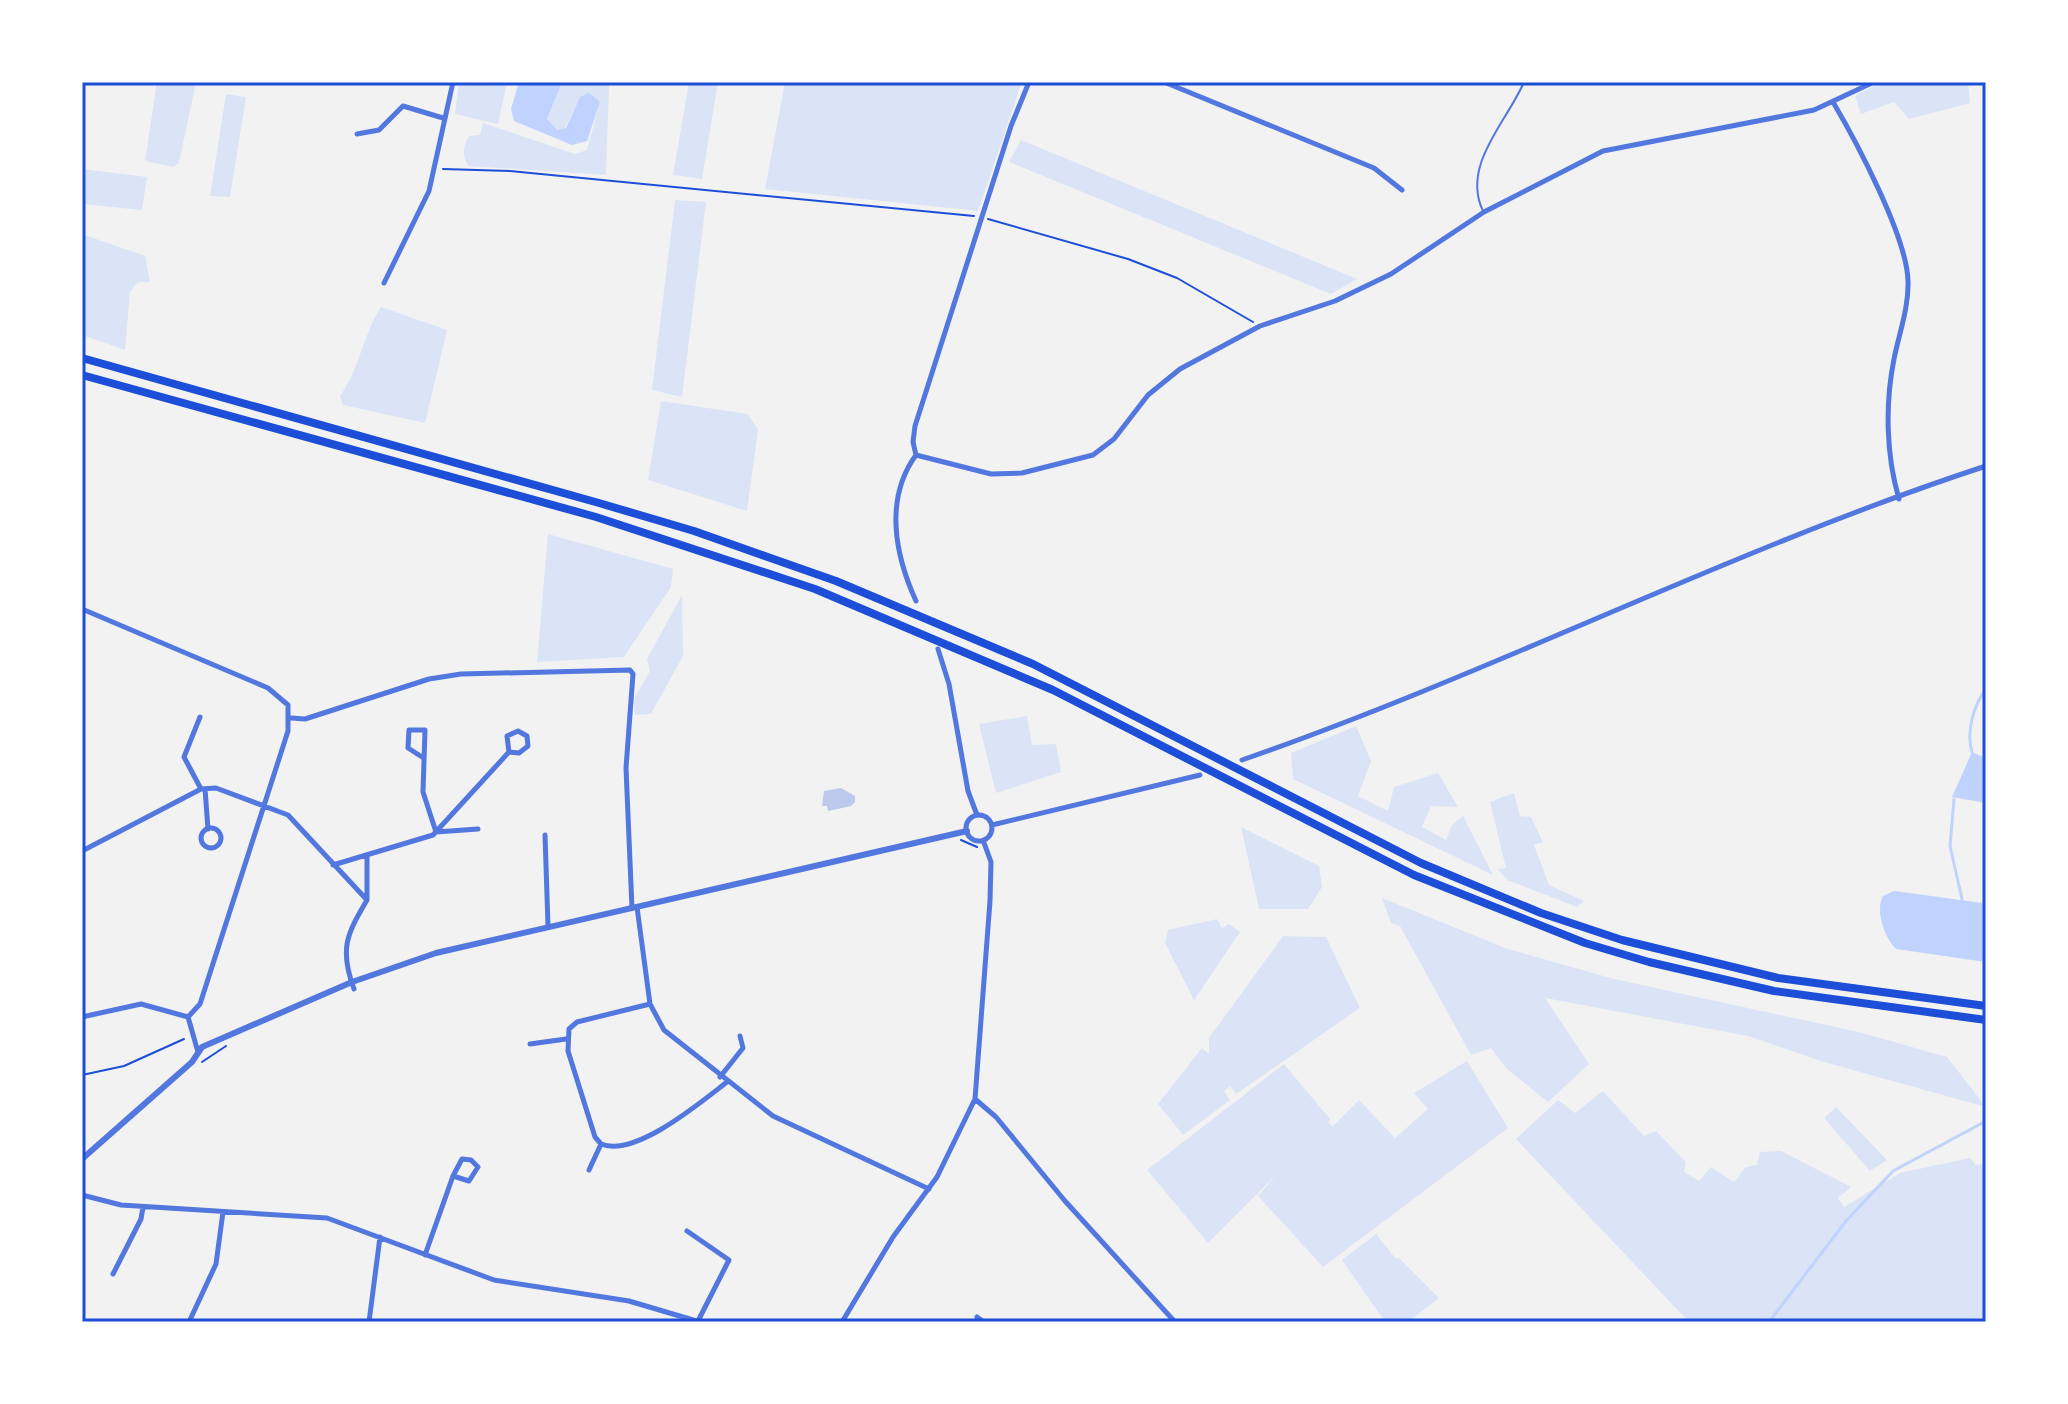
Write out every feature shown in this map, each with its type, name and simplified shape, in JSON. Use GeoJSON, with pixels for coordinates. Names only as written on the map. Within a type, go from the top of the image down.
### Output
{"type":"FeatureCollection","features":[{"type":"Feature","properties":{"kind":"highway"},"geometry":{"type":"LineString","coordinates":[[82,358],[599,503],[836,581],[1033,664],[1421,863],[1541,913],[1622,940],[1778,978],[1986,1006]]}},
{"type":"Feature","properties":{"kind":"highway"},"geometry":{"type":"LineString","coordinates":[[82,374],[596,517],[828,594],[1053,690],[1414,875],[1585,943],[1649,962],[1774,991],[1986,1020]]}},
{"type":"Feature","properties":{"kind":"street"},"geometry":{"type":"LineString","coordinates":[[384,283],[421,211],[445,127],[443,118],[453,82]]}},
{"type":"Feature","properties":{"kind":"street"},"geometry":{"type":"LineString","coordinates":[[916,601],[903,572],[896,535],[898,493],[905,470],[916,455],[913,442],[915,426],[1011,126],[1029,82]]}},
{"type":"Feature","properties":{"kind":"street"},"geometry":{"type":"LineString","coordinates":[[1164,82],[1374,168],[1402,190]]}},
{"type":"Feature","properties":{"kind":"street"},"geometry":{"type":"LineString","coordinates":[[916,455],[991,474],[1022,473],[1075,462],[1105,447],[1148,395],[1180,369],[1260,326],[1335,301],[1391,274],[1484,212],[1603,151],[1748,126],[1814,110],[1874,82]]}},
{"type":"Feature","properties":{"kind":"street"},"geometry":{"type":"LineString","coordinates":[[1833,102],[1858,144],[1904,255],[1908,281],[1889,391],[1888,424],[1899,499]]}},
{"type":"Feature","properties":{"kind":"street"},"geometry":{"type":"LineString","coordinates":[[357,134],[379,130],[403,106],[443,118]]}},
{"type":"Feature","properties":{"kind":"street"},"geometry":{"type":"LineString","coordinates":[[1242,760],[1313,736],[1658,590],[1986,466]]}},
{"type":"Feature","properties":{"kind":"street"},"geometry":{"type":"LineString","coordinates":[[82,609],[268,688],[288,705],[291,718],[200,1004],[188,1017]]}},
{"type":"Feature","properties":{"kind":"street"},"geometry":{"type":"LineString","coordinates":[[938,649],[949,684],[968,791],[977,815]]}},
{"type":"Feature","properties":{"kind":"street"},"geometry":{"type":"LineString","coordinates":[[291,718],[305,719],[429,679],[461,674],[630,670],[633,674],[626,768],[635,908],[650,1004],[659,1025],[720,1077],[773,1116],[929,1189]]}},
{"type":"Feature","properties":{"kind":"street"},"geometry":{"type":"LineString","coordinates":[[200,717],[184,757],[203,789],[208,829]]}},
{"type":"Feature","properties":{"kind":"street"},"geometry":{"type":"LineString","coordinates":[[422,757],[408,748],[409,730],[425,730],[427,747],[422,757],[423,792],[436,832]]}},
{"type":"Feature","properties":{"kind":"street"},"geometry":{"type":"LineString","coordinates":[[436,832],[509,752],[507,736],[518,731],[527,736],[528,746],[519,753],[509,752]]}},
{"type":"Feature","properties":{"kind":"street"},"geometry":{"type":"LineString","coordinates":[[992,825],[1200,775]]}},
{"type":"Feature","properties":{"kind":"street"},"geometry":{"type":"LineString","coordinates":[[82,851],[203,789],[216,788],[288,815],[367,900]]}},
{"type":"Feature","properties":{"kind":"street"},"geometry":{"type":"LineString","coordinates":[[977,815],[985,816],[992,825],[990,836],[983,840],[975,840],[967,831],[970,819],[977,815]]}},
{"type":"Feature","properties":{"kind":"street"},"geometry":{"type":"LineString","coordinates":[[208,829],[221,835],[215,847],[202,843],[202,835],[208,829]]}},
{"type":"Feature","properties":{"kind":"street"},"geometry":{"type":"LineString","coordinates":[[333,865],[436,832],[478,829]]}},
{"type":"Feature","properties":{"kind":"street"},"geometry":{"type":"LineString","coordinates":[[82,1159],[192,1062],[202,1047],[436,953],[967,831]]}},
{"type":"Feature","properties":{"kind":"street"},"geometry":{"type":"LineString","coordinates":[[545,835],[548,926]]}},
{"type":"Feature","properties":{"kind":"street"},"geometry":{"type":"LineString","coordinates":[[842,1322],[893,1237],[929,1189],[951,1152],[975,1099],[990,901],[991,862],[983,840]]}},
{"type":"Feature","properties":{"kind":"street"},"geometry":{"type":"LineString","coordinates":[[353,986],[345,937],[367,900],[367,855]]}},
{"type":"Feature","properties":{"kind":"street"},"geometry":{"type":"LineString","coordinates":[[82,1017],[141,1004],[188,1017]]}},
{"type":"Feature","properties":{"kind":"street"},"geometry":{"type":"LineString","coordinates":[[650,1004],[577,1022],[569,1029],[566,1039],[595,1137],[601,1144],[618,1146],[656,1132],[727,1082]]}},
{"type":"Feature","properties":{"kind":"street"},"geometry":{"type":"LineString","coordinates":[[188,1017],[198,1052]]}},
{"type":"Feature","properties":{"kind":"street"},"geometry":{"type":"LineString","coordinates":[[720,1077],[743,1048],[740,1036]]}},
{"type":"Feature","properties":{"kind":"street"},"geometry":{"type":"LineString","coordinates":[[530,1044],[566,1039]]}},
{"type":"Feature","properties":{"kind":"street"},"geometry":{"type":"LineString","coordinates":[[975,1099],[996,1117],[1065,1201],[1175,1322]]}},
{"type":"Feature","properties":{"kind":"street"},"geometry":{"type":"LineString","coordinates":[[589,1170],[601,1144]]}},
{"type":"Feature","properties":{"kind":"street"},"geometry":{"type":"LineString","coordinates":[[425,1255],[453,1176],[462,1159],[471,1160],[478,1167],[469,1181],[453,1176]]}},
{"type":"Feature","properties":{"kind":"street"},"geometry":{"type":"LineString","coordinates":[[82,1195],[143,1207],[327,1218],[494,1280],[629,1301],[699,1322],[729,1260],[687,1231]]}},
{"type":"Feature","properties":{"kind":"street"},"geometry":{"type":"LineString","coordinates":[[113,1274],[141,1219],[143,1207]]}},
{"type":"Feature","properties":{"kind":"street"},"geometry":{"type":"LineString","coordinates":[[189,1322],[216,1264],[223,1212]]}},
{"type":"Feature","properties":{"kind":"street"},"geometry":{"type":"LineString","coordinates":[[369,1322],[380,1237]]}},
{"type":"Feature","properties":{"kind":"street"},"geometry":{"type":"LineString","coordinates":[[977,1317],[984,1322]]}},
{"type":"Feature","properties":{"kind":"lane"},"geometry":{"type":"LineString","coordinates":[[1484,212],[1478,200],[1481,163],[1524,82]]}},
{"type":"Feature","properties":{"kind":"path"},"geometry":{"type":"LineString","coordinates":[[434,167],[510,171],[984,218],[1063,239],[1177,278],[1260,326]]}},
{"type":"Feature","properties":{"kind":"path"},"geometry":{"type":"LineString","coordinates":[[82,1075],[124,1066],[184,1039]]}},
{"type":"Feature","properties":{"kind":"path"},"geometry":{"type":"LineString","coordinates":[[196,1065],[231,1042]]}},
{"type":"Feature","properties":{"kind":"shaded area"},"geometry":{"type":"Polygon","coordinates":[[[157,82],[196,82],[179,163],[173,167],[145,161],[157,82]]]}},
{"type":"Feature","properties":{"kind":"shaded area"},"geometry":{"type":"Polygon","coordinates":[[[459,82],[507,82],[498,124],[455,114],[459,82]]]}},
{"type":"Feature","properties":{"kind":"shaded area"},"geometry":{"type":"Polygon","coordinates":[[[557,82],[613,82],[609,87],[606,175],[469,166],[464,155],[465,144],[469,136],[480,135],[483,123],[575,154],[587,150],[600,102],[580,97],[565,128],[557,130],[547,119],[561,86],[557,82]]]}},
{"type":"Feature","properties":{"kind":"shaded area"},"geometry":{"type":"Polygon","coordinates":[[[689,82],[718,82],[702,179],[673,175],[689,82]]]}},
{"type":"Feature","properties":{"kind":"shaded area"},"geometry":{"type":"Polygon","coordinates":[[[785,82],[1022,82],[978,211],[765,189],[785,82]]]}},
{"type":"Feature","properties":{"kind":"shaded area"},"geometry":{"type":"Polygon","coordinates":[[[1882,82],[1968,82],[1970,103],[1909,119],[1894,102],[1861,114],[1855,96],[1882,82]]]}},
{"type":"Feature","properties":{"kind":"shaded area"},"geometry":{"type":"Polygon","coordinates":[[[226,94],[246,97],[230,197],[210,196],[226,94]]]}},
{"type":"Feature","properties":{"kind":"shaded area"},"geometry":{"type":"Polygon","coordinates":[[[1021,140],[1357,279],[1331,294],[1009,162],[1021,140]]]}},
{"type":"Feature","properties":{"kind":"shaded area"},"geometry":{"type":"Polygon","coordinates":[[[82,169],[147,177],[142,210],[82,204],[82,169]]]}},
{"type":"Feature","properties":{"kind":"shaded area"},"geometry":{"type":"Polygon","coordinates":[[[675,200],[706,202],[682,397],[652,390],[675,200]]]}},
{"type":"Feature","properties":{"kind":"shaded area"},"geometry":{"type":"Polygon","coordinates":[[[82,234],[145,256],[150,282],[138,282],[130,292],[125,350],[82,335],[82,234]]]}},
{"type":"Feature","properties":{"kind":"shaded area"},"geometry":{"type":"Polygon","coordinates":[[[381,307],[447,330],[425,423],[343,405],[340,396],[381,307]]]}},
{"type":"Feature","properties":{"kind":"shaded area"},"geometry":{"type":"Polygon","coordinates":[[[661,401],[748,414],[758,430],[747,511],[648,480],[661,401]]]}},
{"type":"Feature","properties":{"kind":"shaded area"},"geometry":{"type":"Polygon","coordinates":[[[548,534],[673,569],[671,587],[624,657],[537,662],[548,534]]]}},
{"type":"Feature","properties":{"kind":"shaded area"},"geometry":{"type":"Polygon","coordinates":[[[682,595],[683,656],[651,714],[635,715],[634,698],[650,671],[647,659],[682,595]]]}},
{"type":"Feature","properties":{"kind":"shaded area"},"geometry":{"type":"Polygon","coordinates":[[[1027,716],[1032,745],[1056,744],[1061,772],[996,793],[979,724],[1027,716]]]}},
{"type":"Feature","properties":{"kind":"shaded area"},"geometry":{"type":"Polygon","coordinates":[[[1356,726],[1371,761],[1358,796],[1388,811],[1394,787],[1438,773],[1458,807],[1431,806],[1422,827],[1446,840],[1452,825],[1463,816],[1493,875],[1293,779],[1291,753],[1356,726]]]}},
{"type":"Feature","properties":{"kind":"shaded area"},"geometry":{"type":"Polygon","coordinates":[[[1514,793],[1520,816],[1531,817],[1543,842],[1534,845],[1549,885],[1584,901],[1577,907],[1507,880],[1498,869],[1506,868],[1490,802],[1514,793]]]}},
{"type":"Feature","properties":{"kind":"shaded area"},"geometry":{"type":"Polygon","coordinates":[[[1241,827],[1319,866],[1322,887],[1308,909],[1259,909],[1241,827]]]}},
{"type":"Feature","properties":{"kind":"shaded area"},"geometry":{"type":"Polygon","coordinates":[[[1382,898],[1508,949],[1614,979],[1859,1032],[1947,1057],[1986,1107],[1824,1062],[1748,1036],[1545,998],[1589,1064],[1548,1102],[1507,1069],[1491,1048],[1471,1055],[1400,926],[1391,923],[1382,898]]]}},
{"type":"Feature","properties":{"kind":"shaded area"},"geometry":{"type":"Polygon","coordinates":[[[1217,919],[1222,928],[1229,924],[1240,932],[1194,1000],[1165,943],[1168,930],[1217,919]]]}},
{"type":"Feature","properties":{"kind":"shaded area"},"geometry":{"type":"Polygon","coordinates":[[[1283,936],[1326,937],[1360,1008],[1236,1094],[1230,1086],[1224,1091],[1230,1100],[1183,1135],[1158,1104],[1202,1048],[1209,1054],[1209,1038],[1283,936]]]}},
{"type":"Feature","properties":{"kind":"shaded area"},"geometry":{"type":"Polygon","coordinates":[[[1467,1061],[1508,1128],[1323,1267],[1258,1196],[1277,1174],[1208,1243],[1147,1170],[1284,1064],[1330,1119],[1328,1123],[1333,1126],[1359,1100],[1395,1138],[1428,1109],[1414,1093],[1467,1061]]]}},
{"type":"Feature","properties":{"kind":"shaded area"},"geometry":{"type":"Polygon","coordinates":[[[1603,1091],[1644,1136],[1656,1131],[1686,1162],[1684,1172],[1699,1181],[1711,1167],[1734,1182],[1746,1167],[1757,1165],[1760,1152],[1781,1151],[1851,1187],[1838,1198],[1844,1207],[1900,1173],[1970,1158],[1976,1165],[1986,1163],[1986,1322],[1689,1322],[1516,1139],[1558,1100],[1575,1113],[1603,1091]]]}},
{"type":"Feature","properties":{"kind":"shaded area"},"geometry":{"type":"Polygon","coordinates":[[[1836,1107],[1887,1160],[1870,1171],[1824,1118],[1836,1107]]]}},
{"type":"Feature","properties":{"kind":"shaded area"},"geometry":{"type":"Polygon","coordinates":[[[1376,1234],[1396,1259],[1399,1258],[1439,1298],[1408,1322],[1385,1322],[1342,1260],[1376,1234]]]}},
{"type":"Feature","properties":{"kind":"water"},"geometry":{"type":"Polygon","coordinates":[[[519,82],[557,82],[561,85],[547,119],[557,130],[566,128],[580,97],[589,93],[600,102],[587,141],[572,145],[514,121],[511,109],[519,82]]]}},
{"type":"Feature","properties":{"kind":"water"},"geometry":{"type":"Polygon","coordinates":[[[1972,752],[1986,758],[1986,803],[1952,797],[1972,752]]]}},
{"type":"Feature","properties":{"kind":"water"},"geometry":{"type":"Polygon","coordinates":[[[1894,891],[1983,903],[1986,962],[1896,949],[1880,916],[1883,896],[1894,891]]]}},
{"type":"Feature","properties":{"kind":"building"},"geometry":{"type":"Polygon","coordinates":[[[841,788],[855,796],[855,802],[851,806],[828,811],[827,806],[822,806],[824,791],[841,788]]]}},
{"type":"Feature","properties":{"kind":"waterway"},"geometry":{"type":"LineString","coordinates":[[1972,752],[1972,720],[1977,703],[1986,689]]}},
{"type":"Feature","properties":{"kind":"waterway"},"geometry":{"type":"LineString","coordinates":[[1954,799],[1950,846],[1962,899]]}},
{"type":"Feature","properties":{"kind":"waterway"},"geometry":{"type":"LineString","coordinates":[[1769,1322],[1846,1221],[1893,1171],[1986,1121]]}}]}
